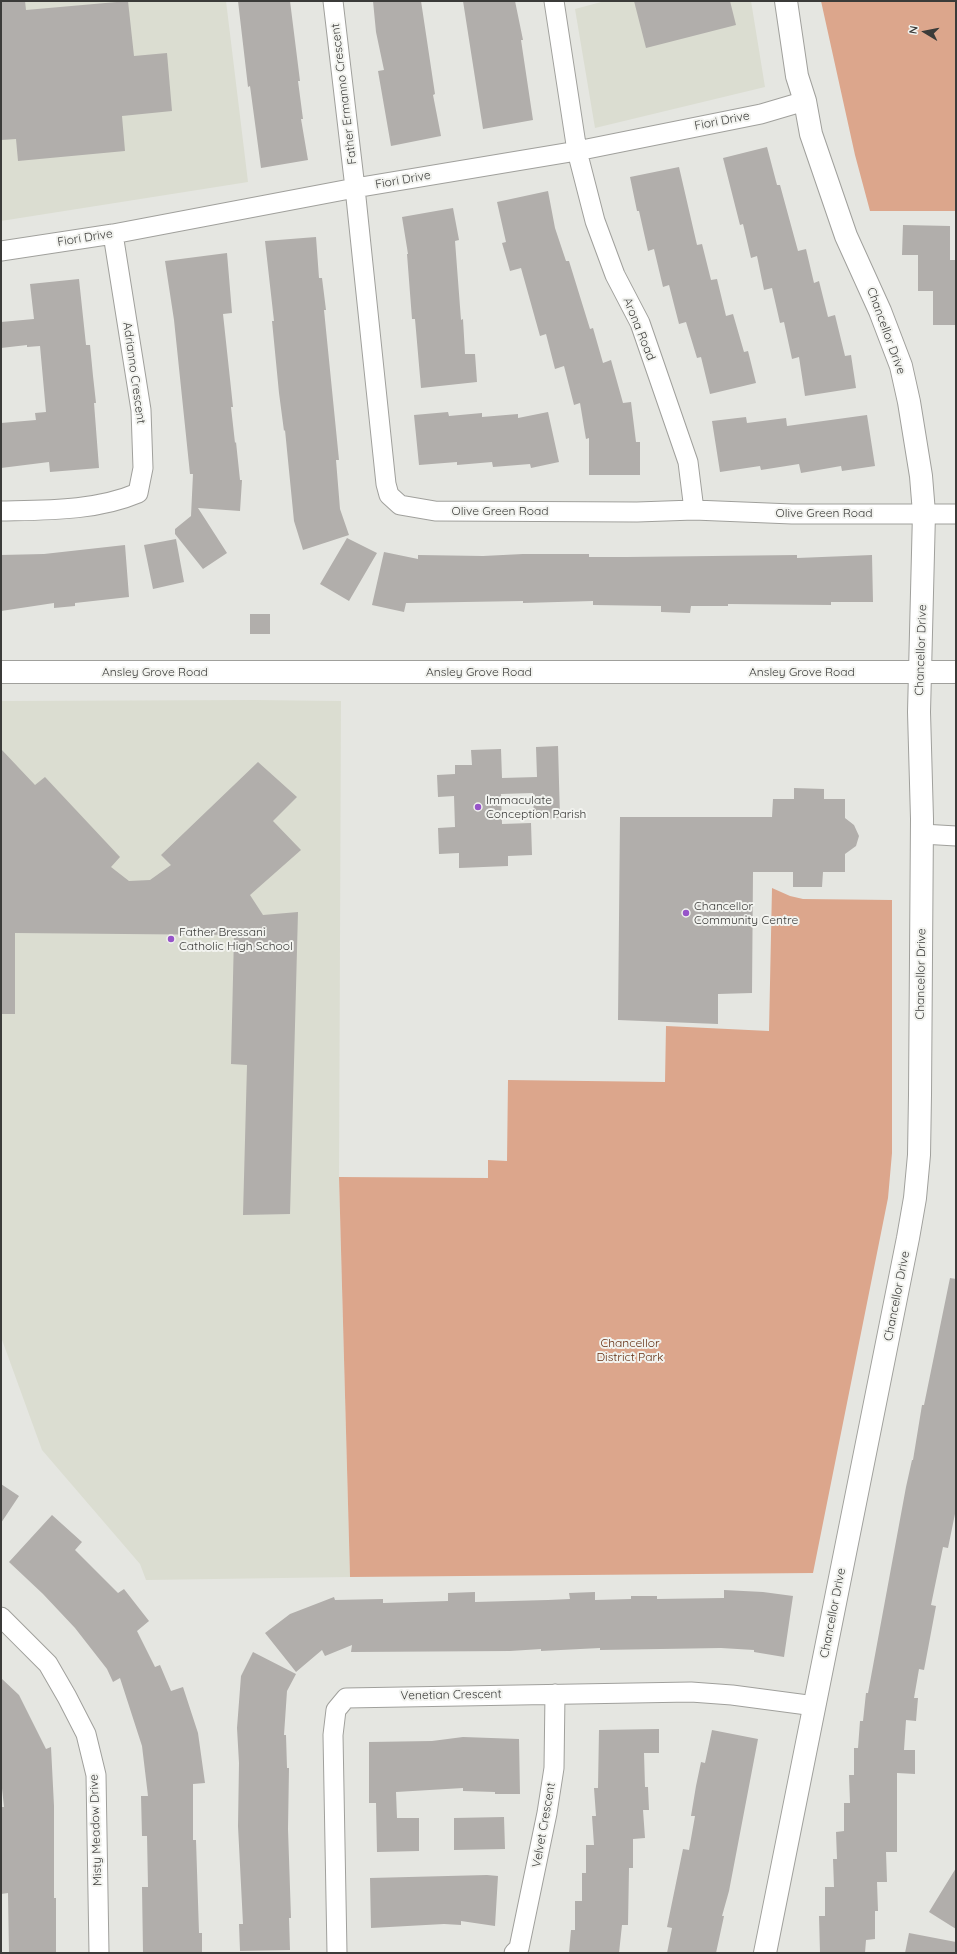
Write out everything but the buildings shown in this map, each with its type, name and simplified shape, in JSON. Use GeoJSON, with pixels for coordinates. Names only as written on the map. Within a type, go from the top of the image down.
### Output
{"type":"FeatureCollection","features":[{"type":"Feature","properties":{"kind":"street","name":"Father Ermanno Crescent"},"geometry":{"type":"LineString","coordinates":[[333,1],[355,188]]}},
{"type":"Feature","properties":{"kind":"street"},"geometry":{"type":"LineString","coordinates":[[554,1],[577,150]]}},
{"type":"Feature","properties":{"kind":"street","name":"Chancellor Drive"},"geometry":{"type":"LineString","coordinates":[[765,1953],[915,1198],[919,1155],[920,1103],[922,834],[919,712],[924,513],[916,436],[901,366],[880,311],[846,236],[811,134],[805,102],[797,76],[786,1]]}},
{"type":"Feature","properties":{"kind":"street","name":"Fiori Drive"},"geometry":{"type":"LineString","coordinates":[[1,251],[113,234],[355,188],[577,150],[761,114],[805,102]]}},
{"type":"Feature","properties":{"kind":"street","name":"Arona Road"},"geometry":{"type":"LineString","coordinates":[[577,150],[595,221],[615,275],[640,323],[688,462],[694,510]]}},
{"type":"Feature","properties":{"kind":"street","name":"Olive Green Road"},"geometry":{"type":"LineString","coordinates":[[355,188],[386,484],[389,495],[400,505],[435,512],[637,512],[694,510],[792,514],[956,514]]}},
{"type":"Feature","properties":{"kind":"street","name":"Adrianno Crescent"},"geometry":{"type":"LineString","coordinates":[[1,511],[78,507],[121,500],[138,493],[143,468],[141,410],[113,234]]}},
{"type":"Feature","properties":{"kind":"street","name":"Ansley Grove Road"},"geometry":{"type":"LineString","coordinates":[[1,672],[956,672]]}},
{"type":"Feature","properties":{"kind":"street"},"geometry":{"type":"LineString","coordinates":[[922,834],[956,836]]}},
{"type":"Feature","properties":{"kind":"street","name":"Misty Meadow Drive"},"geometry":{"type":"LineString","coordinates":[[1,1617],[48,1664],[86,1734],[96,1775],[99,1953]]}},
{"type":"Feature","properties":{"kind":"street","name":"Venetian Crescent"},"geometry":{"type":"LineString","coordinates":[[337,1953],[333,1736],[336,1710],[346,1698],[691,1692],[732,1695],[814,1706]]}},
{"type":"Feature","properties":{"kind":"street","name":"Velvet Crescent"},"geometry":{"type":"LineString","coordinates":[[514,1953],[519,1948],[547,1813],[554,1768],[555,1694]]}},
{"type":"Feature","properties":{"kind":"shaded area"},"geometry":{"type":"Polygon","coordinates":[[[1,1],[226,1],[248,182],[1,221],[1,1]]]}},
{"type":"Feature","properties":{"kind":"shaded area"},"geometry":{"type":"Polygon","coordinates":[[[605,1],[751,1],[765,87],[595,128],[575,9],[605,1]]]}},
{"type":"Feature","properties":{"kind":"shaded area","name":"Father Bressani Catholic High School"},"geometry":{"type":"Polygon","coordinates":[[[1,701],[341,701],[339,1177],[350,1577],[146,1580],[140,1564],[42,1450],[1,1337],[1,701]]]}},
{"type":"Feature","properties":{"kind":"green space"},"geometry":{"type":"Polygon","coordinates":[[[821,1],[956,1],[956,211],[870,211],[855,155],[821,1]]]}},
{"type":"Feature","properties":{"kind":"green space","name":"Chancellor District Park"},"geometry":{"type":"Polygon","coordinates":[[[772,888],[790,896],[803,899],[892,900],[892,1153],[888,1198],[813,1573],[350,1577],[339,1177],[488,1178],[488,1160],[507,1161],[508,1080],[665,1082],[666,1026],[769,1031],[772,888]]]}},
{"type":"Feature","properties":{"kind":"place","name":"Immaculate Conception Parish"},"geometry":{"type":"Point","coordinates":[478,807]}},
{"type":"Feature","properties":{"kind":"place","name":"Chancellor Community Centre"},"geometry":{"type":"Point","coordinates":[686,913]}},
{"type":"Feature","properties":{"kind":"place","name":"Father Bressani Catholic High School"},"geometry":{"type":"Point","coordinates":[171,939]}}]}
